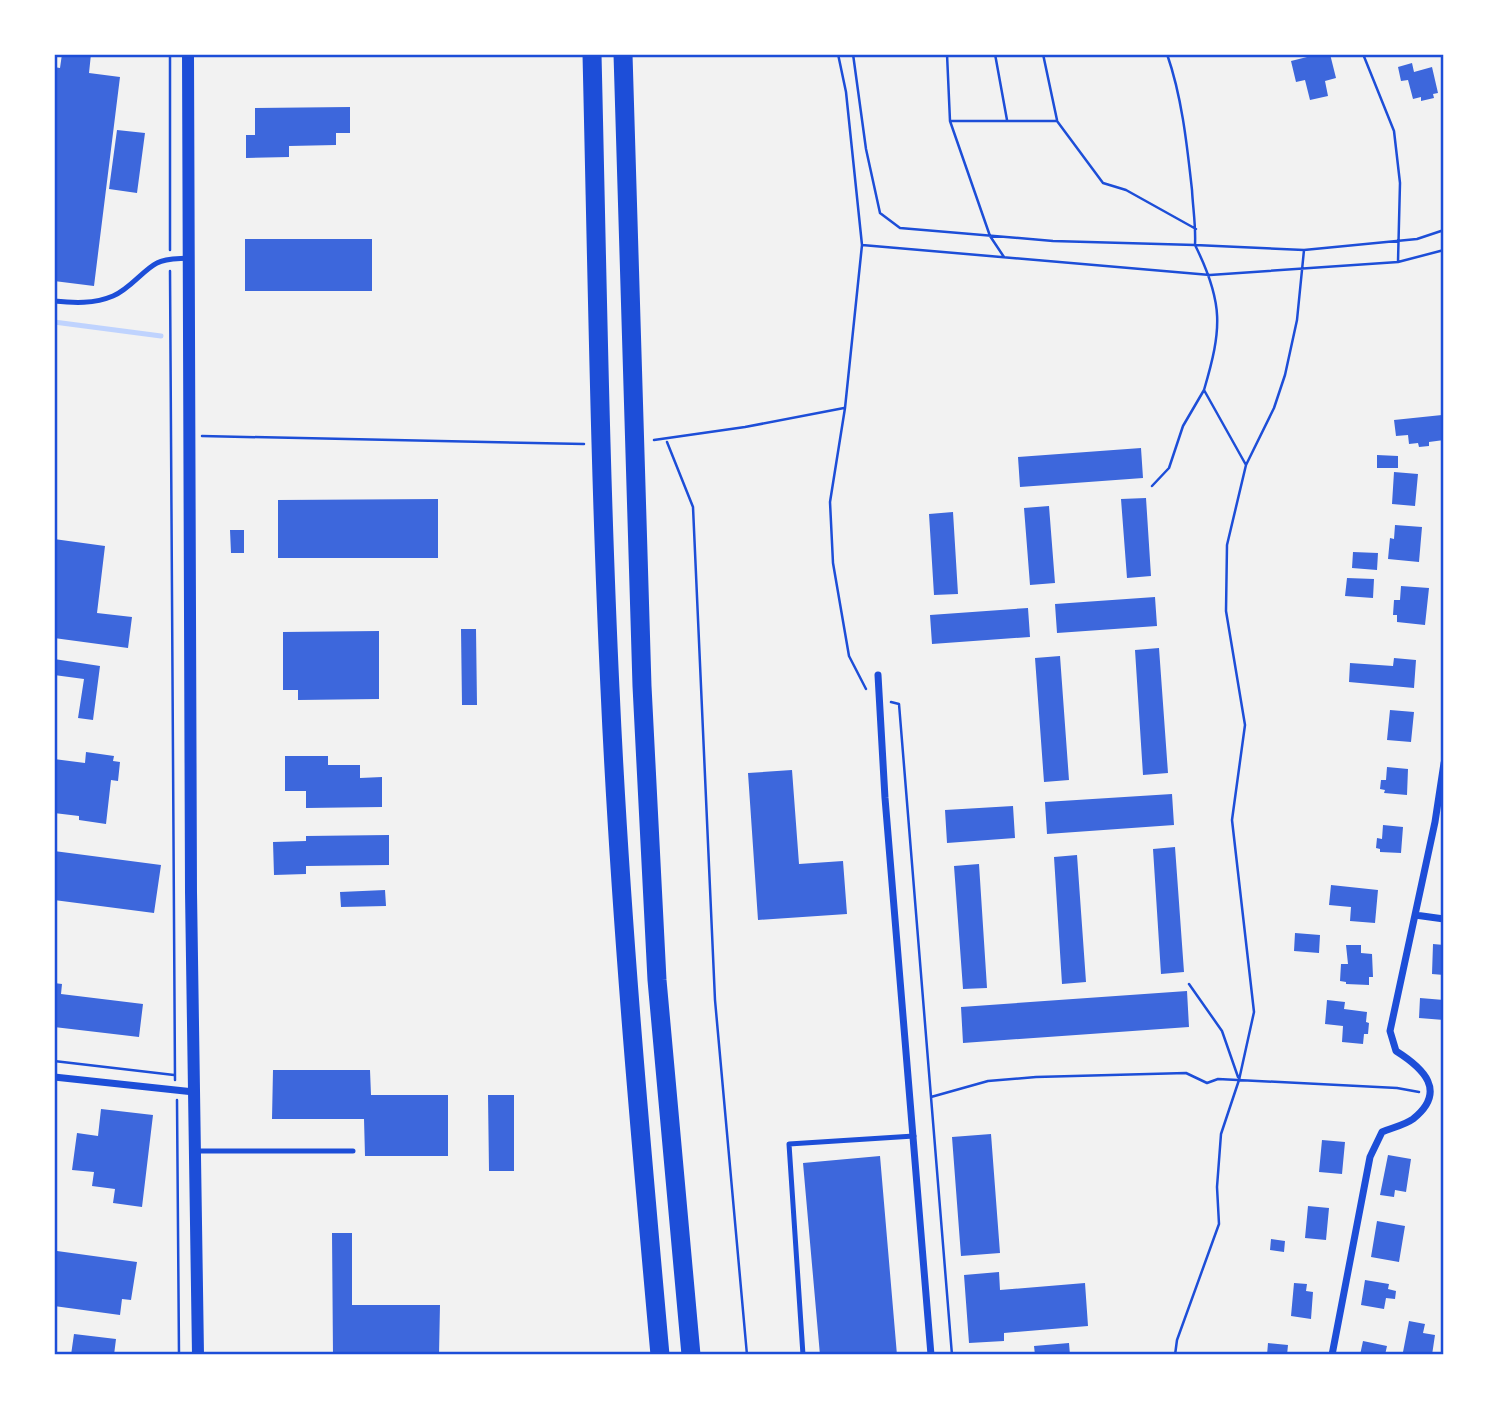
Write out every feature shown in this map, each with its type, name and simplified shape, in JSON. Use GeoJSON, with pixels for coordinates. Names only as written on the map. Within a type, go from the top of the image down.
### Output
{"type":"FeatureCollection","features":[{"type":"Feature","properties":{"kind":"highway"},"geometry":{"type":"LineString","coordinates":[[592,54],[610,690],[627,983],[660,1355]]}},
{"type":"Feature","properties":{"kind":"highway"},"geometry":{"type":"LineString","coordinates":[[623,54],[642,687],[657,980],[691,1355]]}},
{"type":"Feature","properties":{"kind":"street"},"geometry":{"type":"LineString","coordinates":[[188,54],[198,1355]]}},
{"type":"Feature","properties":{"kind":"street"},"geometry":{"type":"LineString","coordinates":[[878,676],[885,798],[931,1355]]}},
{"type":"Feature","properties":{"kind":"street"},"geometry":{"type":"LineString","coordinates":[[1332,1355],[1370,1157],[1382,1132],[1412,1120],[1426,1104],[1431,1088],[1428,1077],[1418,1065],[1396,1051],[1390,1031],[1444,763]]}},
{"type":"Feature","properties":{"kind":"street"},"geometry":{"type":"LineString","coordinates":[[1415,915],[1444,919]]}},
{"type":"Feature","properties":{"kind":"street"},"geometry":{"type":"LineString","coordinates":[[54,1077],[194,1092]]}},
{"type":"Feature","properties":{"kind":"lane"},"geometry":{"type":"LineString","coordinates":[[54,301],[75,304],[114,295],[141,277],[155,263],[189,258]]}},
{"type":"Feature","properties":{"kind":"lane"},"geometry":{"type":"LineString","coordinates":[[803,1355],[789,1144],[914,1136]]}},
{"type":"Feature","properties":{"kind":"lane"},"geometry":{"type":"LineString","coordinates":[[195,1151],[354,1151]]}},
{"type":"Feature","properties":{"kind":"path"},"geometry":{"type":"LineString","coordinates":[[170,54],[174,1075],[177,1092],[179,1355]]}},
{"type":"Feature","properties":{"kind":"path"},"geometry":{"type":"LineString","coordinates":[[838,54],[846,92],[862,245],[845,408],[830,502],[833,563],[849,656],[872,699],[899,704],[952,1355]]}},
{"type":"Feature","properties":{"kind":"path"},"geometry":{"type":"LineString","coordinates":[[853,54],[866,149],[880,213],[900,228],[1053,241],[1304,250],[1417,239],[1444,230]]}},
{"type":"Feature","properties":{"kind":"path"},"geometry":{"type":"LineString","coordinates":[[947,54],[950,121],[990,236],[1006,259]]}},
{"type":"Feature","properties":{"kind":"path"},"geometry":{"type":"LineString","coordinates":[[995,54],[1008,121]]}},
{"type":"Feature","properties":{"kind":"path"},"geometry":{"type":"LineString","coordinates":[[1044,54],[1057,121],[1103,183],[1126,190],[1196,229]]}},
{"type":"Feature","properties":{"kind":"path"},"geometry":{"type":"LineString","coordinates":[[1152,486],[1169,468],[1183,426],[1204,390],[1213,361],[1219,322],[1210,275],[1195,245],[1189,157],[1167,54]]}},
{"type":"Feature","properties":{"kind":"path"},"geometry":{"type":"LineString","coordinates":[[1363,54],[1394,131],[1400,183],[1398,262]]}},
{"type":"Feature","properties":{"kind":"path"},"geometry":{"type":"LineString","coordinates":[[950,121],[1057,121]]}},
{"type":"Feature","properties":{"kind":"path"},"geometry":{"type":"LineString","coordinates":[[862,245],[1210,275],[1398,262],[1444,250]]}},
{"type":"Feature","properties":{"kind":"path"},"geometry":{"type":"LineString","coordinates":[[1175,1355],[1177,1340],[1219,1224],[1217,1187],[1221,1134],[1239,1080],[1254,1012],[1232,820],[1245,725],[1226,611],[1227,545],[1246,465],[1274,408],[1285,375],[1297,320],[1304,250]]}},
{"type":"Feature","properties":{"kind":"path"},"geometry":{"type":"LineString","coordinates":[[1204,390],[1246,465]]}},
{"type":"Feature","properties":{"kind":"path"},"geometry":{"type":"LineString","coordinates":[[655,439],[745,427],[845,408]]}},
{"type":"Feature","properties":{"kind":"path"},"geometry":{"type":"LineString","coordinates":[[171,435],[580,444]]}},
{"type":"Feature","properties":{"kind":"path"},"geometry":{"type":"LineString","coordinates":[[667,442],[693,507],[715,1000],[747,1355]]}},
{"type":"Feature","properties":{"kind":"path"},"geometry":{"type":"LineString","coordinates":[[1189,984],[1222,1031],[1239,1080]]}},
{"type":"Feature","properties":{"kind":"path"},"geometry":{"type":"LineString","coordinates":[[54,1061],[174,1075]]}},
{"type":"Feature","properties":{"kind":"path"},"geometry":{"type":"LineString","coordinates":[[931,1097],[988,1081],[1186,1073],[1207,1083],[1218,1079],[1393,1088]]}},
{"type":"Feature","properties":{"kind":"building"},"geometry":{"type":"Polygon","coordinates":[[[62,54],[91,54],[89,73],[120,77],[94,286],[54,281],[54,67],[60,68],[62,54]]]}},
{"type":"Feature","properties":{"kind":"building"},"geometry":{"type":"Polygon","coordinates":[[[1330,54],[1336,78],[1325,81],[1328,96],[1310,100],[1305,80],[1296,82],[1291,61],[1330,54]]]}},
{"type":"Feature","properties":{"kind":"building"},"geometry":{"type":"Polygon","coordinates":[[[1412,63],[1414,72],[1432,67],[1438,93],[1433,94],[1434,98],[1421,101],[1421,97],[1413,99],[1408,80],[1401,81],[1398,67],[1412,63]]]}},
{"type":"Feature","properties":{"kind":"building"},"geometry":{"type":"Polygon","coordinates":[[[350,107],[350,133],[336,133],[336,145],[289,146],[289,157],[246,158],[246,135],[255,135],[255,108],[350,107]]]}},
{"type":"Feature","properties":{"kind":"building"},"geometry":{"type":"Polygon","coordinates":[[[117,130],[145,133],[137,193],[109,189],[117,130]]]}},
{"type":"Feature","properties":{"kind":"building"},"geometry":{"type":"Polygon","coordinates":[[[245,239],[372,239],[372,291],[245,291],[245,239]]]}},
{"type":"Feature","properties":{"kind":"building"},"geometry":{"type":"Polygon","coordinates":[[[1442,415],[1444,440],[1429,442],[1429,446],[1419,447],[1418,443],[1409,444],[1408,435],[1396,436],[1394,420],[1442,415]]]}},
{"type":"Feature","properties":{"kind":"building"},"geometry":{"type":"Polygon","coordinates":[[[1141,448],[1143,478],[1020,487],[1018,457],[1141,448]]]}},
{"type":"Feature","properties":{"kind":"building"},"geometry":{"type":"Polygon","coordinates":[[[1377,455],[1398,456],[1398,468],[1377,468],[1377,455]]]}},
{"type":"Feature","properties":{"kind":"building"},"geometry":{"type":"Polygon","coordinates":[[[1394,472],[1418,474],[1415,506],[1392,504],[1394,472]]]}},
{"type":"Feature","properties":{"kind":"building"},"geometry":{"type":"Polygon","coordinates":[[[1146,498],[1151,576],[1127,578],[1121,499],[1146,498]]]}},
{"type":"Feature","properties":{"kind":"building"},"geometry":{"type":"Polygon","coordinates":[[[438,499],[438,558],[278,558],[278,500],[438,499]]]}},
{"type":"Feature","properties":{"kind":"building"},"geometry":{"type":"Polygon","coordinates":[[[1049,506],[1055,583],[1030,585],[1024,508],[1049,506]]]}},
{"type":"Feature","properties":{"kind":"building"},"geometry":{"type":"Polygon","coordinates":[[[953,512],[958,594],[934,595],[929,514],[953,512]]]}},
{"type":"Feature","properties":{"kind":"building"},"geometry":{"type":"Polygon","coordinates":[[[1395,525],[1422,527],[1419,562],[1388,559],[1390,538],[1394,539],[1395,525]]]}},
{"type":"Feature","properties":{"kind":"building"},"geometry":{"type":"Polygon","coordinates":[[[230,530],[244,530],[244,553],[231,553],[230,530]]]}},
{"type":"Feature","properties":{"kind":"building"},"geometry":{"type":"Polygon","coordinates":[[[54,539],[105,546],[97,613],[132,617],[128,648],[54,638],[54,539]]]}},
{"type":"Feature","properties":{"kind":"building"},"geometry":{"type":"Polygon","coordinates":[[[1353,552],[1378,553],[1377,570],[1352,568],[1353,552]]]}},
{"type":"Feature","properties":{"kind":"building"},"geometry":{"type":"Polygon","coordinates":[[[1347,578],[1374,579],[1373,598],[1345,596],[1347,578]]]}},
{"type":"Feature","properties":{"kind":"building"},"geometry":{"type":"Polygon","coordinates":[[[1401,586],[1429,588],[1425,625],[1397,622],[1397,615],[1393,615],[1394,600],[1400,600],[1401,586]]]}},
{"type":"Feature","properties":{"kind":"building"},"geometry":{"type":"Polygon","coordinates":[[[1155,597],[1157,626],[1057,633],[1055,604],[1155,597]]]}},
{"type":"Feature","properties":{"kind":"building"},"geometry":{"type":"Polygon","coordinates":[[[1028,608],[1030,637],[932,644],[930,615],[1028,608]]]}},
{"type":"Feature","properties":{"kind":"building"},"geometry":{"type":"Polygon","coordinates":[[[461,629],[476,629],[477,705],[462,705],[461,629]]]}},
{"type":"Feature","properties":{"kind":"building"},"geometry":{"type":"Polygon","coordinates":[[[379,631],[379,699],[298,700],[298,690],[283,690],[283,632],[379,631]]]}},
{"type":"Feature","properties":{"kind":"building"},"geometry":{"type":"Polygon","coordinates":[[[1159,648],[1168,773],[1143,775],[1135,650],[1159,648]]]}},
{"type":"Feature","properties":{"kind":"building"},"geometry":{"type":"Polygon","coordinates":[[[1060,656],[1069,780],[1044,782],[1035,658],[1060,656]]]}},
{"type":"Feature","properties":{"kind":"building"},"geometry":{"type":"Polygon","coordinates":[[[1394,658],[1416,660],[1414,688],[1349,682],[1350,663],[1393,666],[1394,658]]]}},
{"type":"Feature","properties":{"kind":"building"},"geometry":{"type":"Polygon","coordinates":[[[54,659],[100,666],[93,720],[78,718],[84,679],[54,675],[54,659]]]}},
{"type":"Feature","properties":{"kind":"building"},"geometry":{"type":"Polygon","coordinates":[[[1390,710],[1414,712],[1411,742],[1387,740],[1390,710]]]}},
{"type":"Feature","properties":{"kind":"building"},"geometry":{"type":"Polygon","coordinates":[[[86,752],[114,756],[113,761],[120,762],[118,781],[111,780],[106,824],[79,820],[79,816],[54,813],[54,759],[85,763],[86,752]]]}},
{"type":"Feature","properties":{"kind":"building"},"geometry":{"type":"Polygon","coordinates":[[[285,756],[328,756],[328,765],[360,765],[360,778],[382,777],[382,807],[306,808],[306,791],[285,791],[285,756]]]}},
{"type":"Feature","properties":{"kind":"building"},"geometry":{"type":"Polygon","coordinates":[[[1387,767],[1408,769],[1407,795],[1384,793],[1385,790],[1380,789],[1381,780],[1386,780],[1387,767]]]}},
{"type":"Feature","properties":{"kind":"building"},"geometry":{"type":"Polygon","coordinates":[[[792,770],[799,864],[843,861],[847,914],[758,920],[748,773],[792,770]]]}},
{"type":"Feature","properties":{"kind":"building"},"geometry":{"type":"Polygon","coordinates":[[[1172,794],[1174,825],[1047,834],[1045,802],[1172,794]]]}},
{"type":"Feature","properties":{"kind":"building"},"geometry":{"type":"Polygon","coordinates":[[[1013,806],[1015,838],[947,843],[945,810],[1013,806]]]}},
{"type":"Feature","properties":{"kind":"building"},"geometry":{"type":"Polygon","coordinates":[[[1383,825],[1403,827],[1401,853],[1380,852],[1380,849],[1376,848],[1377,838],[1382,839],[1383,825]]]}},
{"type":"Feature","properties":{"kind":"building"},"geometry":{"type":"Polygon","coordinates":[[[389,835],[389,865],[306,866],[306,874],[274,875],[273,842],[306,841],[306,836],[389,835]]]}},
{"type":"Feature","properties":{"kind":"building"},"geometry":{"type":"Polygon","coordinates":[[[1175,847],[1184,972],[1161,974],[1153,849],[1175,847]]]}},
{"type":"Feature","properties":{"kind":"building"},"geometry":{"type":"Polygon","coordinates":[[[54,851],[161,865],[154,913],[54,900],[54,851]]]}},
{"type":"Feature","properties":{"kind":"building"},"geometry":{"type":"Polygon","coordinates":[[[1077,855],[1086,982],[1062,984],[1054,857],[1077,855]]]}},
{"type":"Feature","properties":{"kind":"building"},"geometry":{"type":"Polygon","coordinates":[[[979,864],[987,988],[963,989],[954,866],[979,864]]]}},
{"type":"Feature","properties":{"kind":"building"},"geometry":{"type":"Polygon","coordinates":[[[1331,885],[1378,890],[1375,923],[1350,921],[1351,907],[1329,905],[1331,885]]]}},
{"type":"Feature","properties":{"kind":"building"},"geometry":{"type":"Polygon","coordinates":[[[385,890],[386,906],[341,907],[340,892],[385,890]]]}},
{"type":"Feature","properties":{"kind":"building"},"geometry":{"type":"Polygon","coordinates":[[[1295,933],[1320,935],[1319,953],[1294,951],[1295,933]]]}},
{"type":"Feature","properties":{"kind":"building"},"geometry":{"type":"Polygon","coordinates":[[[1433,944],[1444,945],[1444,975],[1432,974],[1433,944]]]}},
{"type":"Feature","properties":{"kind":"building"},"geometry":{"type":"Polygon","coordinates":[[[1346,945],[1361,945],[1361,953],[1372,954],[1373,977],[1369,977],[1369,985],[1346,984],[1340,981],[1341,964],[1348,964],[1346,945]]]}},
{"type":"Feature","properties":{"kind":"building"},"geometry":{"type":"Polygon","coordinates":[[[54,983],[62,984],[61,994],[143,1004],[139,1037],[54,1027],[54,983]]]}},
{"type":"Feature","properties":{"kind":"building"},"geometry":{"type":"Polygon","coordinates":[[[1187,991],[1189,1027],[963,1043],[961,1007],[1187,991]]]}},
{"type":"Feature","properties":{"kind":"building"},"geometry":{"type":"Polygon","coordinates":[[[1420,998],[1444,1000],[1444,1020],[1419,1018],[1420,998]]]}},
{"type":"Feature","properties":{"kind":"building"},"geometry":{"type":"Polygon","coordinates":[[[1327,1000],[1345,1002],[1344,1009],[1367,1012],[1368,1034],[1364,1034],[1363,1044],[1342,1042],[1343,1026],[1325,1024],[1327,1000]]]}},
{"type":"Feature","properties":{"kind":"building"},"geometry":{"type":"Polygon","coordinates":[[[273,1070],[370,1070],[371,1095],[448,1095],[448,1156],[365,1156],[364,1119],[272,1119],[273,1070]]]}},
{"type":"Feature","properties":{"kind":"building"},"geometry":{"type":"Polygon","coordinates":[[[488,1095],[514,1095],[514,1171],[489,1171],[488,1095]]]}},
{"type":"Feature","properties":{"kind":"building"},"geometry":{"type":"Polygon","coordinates":[[[101,1109],[153,1115],[142,1207],[113,1203],[115,1189],[92,1186],[94,1172],[72,1170],[77,1133],[98,1136],[101,1109]]]}},
{"type":"Feature","properties":{"kind":"building"},"geometry":{"type":"Polygon","coordinates":[[[991,1134],[1000,1253],[961,1256],[952,1137],[991,1134]]]}},
{"type":"Feature","properties":{"kind":"building"},"geometry":{"type":"Polygon","coordinates":[[[1322,1140],[1345,1142],[1342,1174],[1319,1172],[1322,1140]]]}},
{"type":"Feature","properties":{"kind":"building"},"geometry":{"type":"Polygon","coordinates":[[[1388,1155],[1411,1159],[1406,1192],[1395,1190],[1394,1197],[1380,1195],[1388,1155]]]}},
{"type":"Feature","properties":{"kind":"building"},"geometry":{"type":"Polygon","coordinates":[[[880,1156],[897,1355],[820,1355],[803,1163],[880,1156]]]}},
{"type":"Feature","properties":{"kind":"building"},"geometry":{"type":"Polygon","coordinates":[[[1308,1206],[1329,1208],[1326,1240],[1305,1238],[1308,1206]]]}},
{"type":"Feature","properties":{"kind":"building"},"geometry":{"type":"Polygon","coordinates":[[[1377,1221],[1405,1226],[1399,1262],[1371,1257],[1377,1221]]]}},
{"type":"Feature","properties":{"kind":"building"},"geometry":{"type":"Polygon","coordinates":[[[332,1233],[352,1233],[352,1305],[440,1305],[439,1355],[333,1355],[332,1233]]]}},
{"type":"Feature","properties":{"kind":"building"},"geometry":{"type":"Polygon","coordinates":[[[1271,1239],[1285,1241],[1284,1252],[1270,1250],[1271,1239]]]}},
{"type":"Feature","properties":{"kind":"building"},"geometry":{"type":"Polygon","coordinates":[[[57,1251],[137,1262],[131,1300],[122,1299],[120,1315],[54,1306],[57,1251]]]}},
{"type":"Feature","properties":{"kind":"building"},"geometry":{"type":"Polygon","coordinates":[[[999,1272],[1000,1290],[1085,1283],[1088,1326],[1004,1333],[1004,1341],[969,1343],[964,1275],[999,1272]]]}},
{"type":"Feature","properties":{"kind":"building"},"geometry":{"type":"Polygon","coordinates":[[[1365,1280],[1389,1284],[1388,1289],[1396,1291],[1395,1299],[1386,1298],[1384,1309],[1361,1305],[1365,1280]]]}},
{"type":"Feature","properties":{"kind":"building"},"geometry":{"type":"Polygon","coordinates":[[[1294,1283],[1307,1284],[1306,1291],[1313,1292],[1311,1319],[1291,1316],[1294,1283]]]}},
{"type":"Feature","properties":{"kind":"building"},"geometry":{"type":"Polygon","coordinates":[[[1409,1321],[1425,1324],[1423,1333],[1435,1335],[1432,1355],[1403,1352],[1409,1321]]]}},
{"type":"Feature","properties":{"kind":"building"},"geometry":{"type":"Polygon","coordinates":[[[74,1334],[116,1339],[114,1355],[71,1355],[74,1334]]]}},
{"type":"Feature","properties":{"kind":"building"},"geometry":{"type":"Polygon","coordinates":[[[1363,1341],[1387,1346],[1385,1355],[1360,1355],[1363,1341]]]}},
{"type":"Feature","properties":{"kind":"building"},"geometry":{"type":"Polygon","coordinates":[[[1069,1343],[1070,1355],[1035,1355],[1034,1346],[1069,1343]]]}},
{"type":"Feature","properties":{"kind":"building"},"geometry":{"type":"Polygon","coordinates":[[[1268,1343],[1288,1345],[1287,1355],[1267,1355],[1268,1343]]]}},
{"type":"Feature","properties":{"kind":"waterway"},"geometry":{"type":"LineString","coordinates":[[54,322],[161,336]]}}]}
